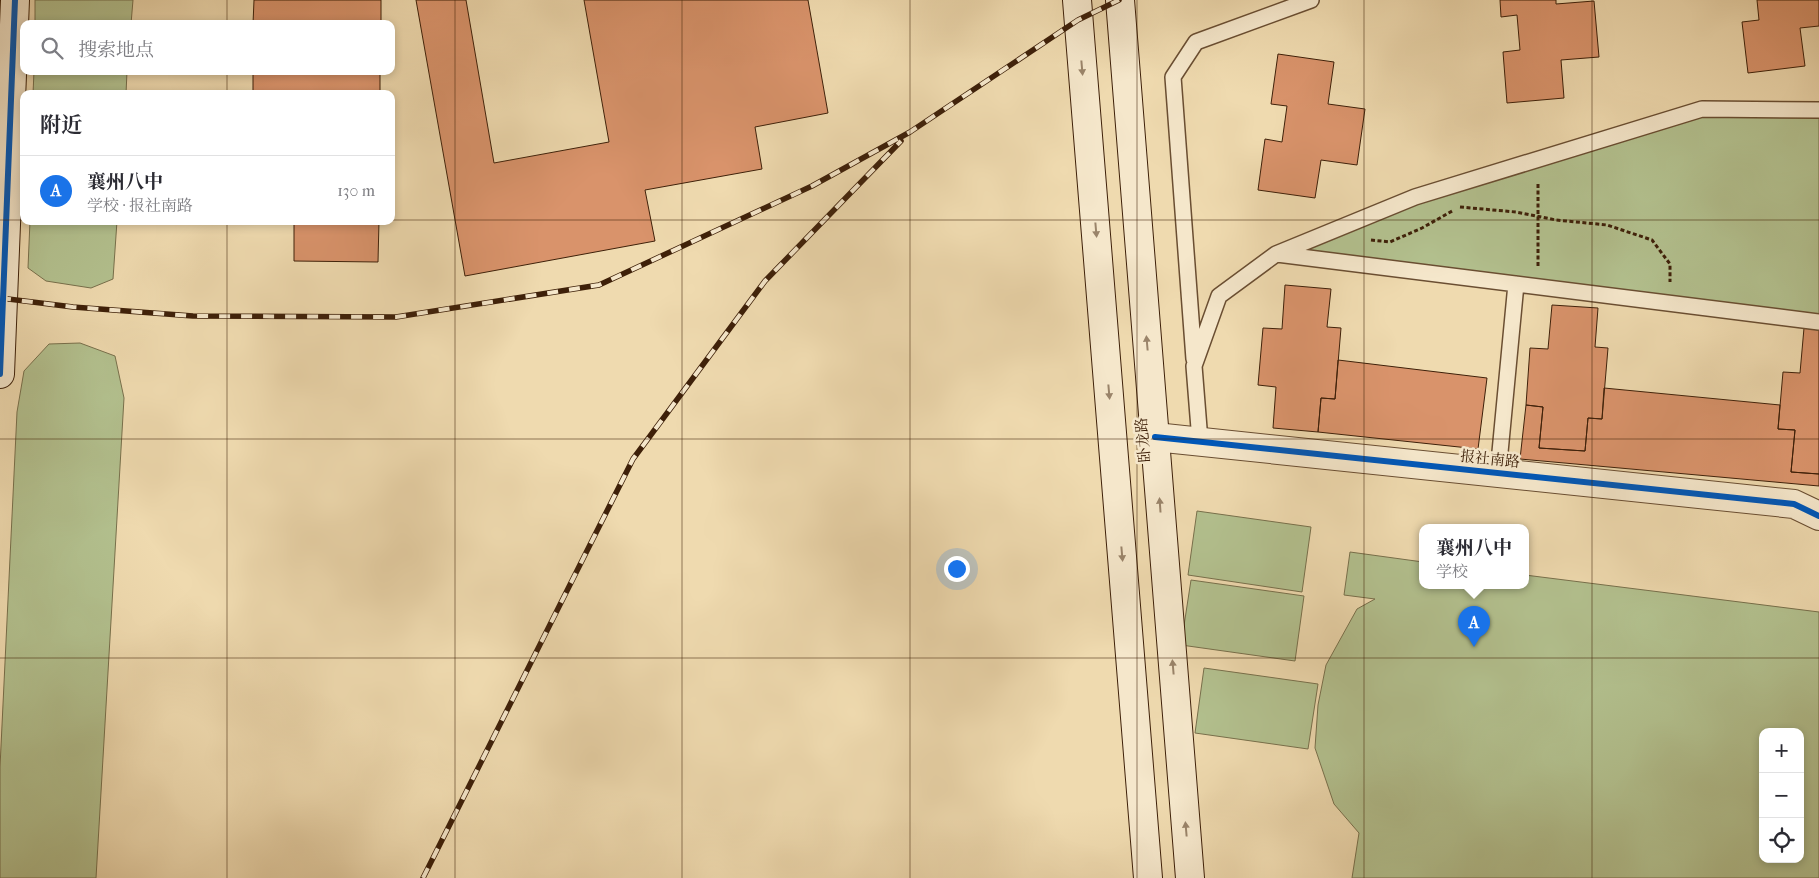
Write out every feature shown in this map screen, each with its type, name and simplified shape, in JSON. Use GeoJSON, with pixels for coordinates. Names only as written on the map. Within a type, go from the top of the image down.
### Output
{"type":"FeatureCollection","features":[{"type":"Feature","properties":{"kind":"main road"},"geometry":{"type":"LineString","coordinates":[[0,374],[15,0]]}},
{"type":"Feature","properties":{"kind":"main road","name":"卧龙路"},"geometry":{"type":"LineString","coordinates":[[1077,0],[1148,878]]}},
{"type":"Feature","properties":{"kind":"main road","name":"卧龙路"},"geometry":{"type":"LineString","coordinates":[[1120,0],[1190,878]]}},
{"type":"Feature","properties":{"kind":"main road","name":"报社南路"},"geometry":{"type":"LineString","coordinates":[[1155,436],[1794,504],[1819,516]]}},
{"type":"Feature","properties":{"kind":"lane"},"geometry":{"type":"LineString","coordinates":[[1200,441],[1173,77],[1196,42],[1311,0]]}},
{"type":"Feature","properties":{"kind":"lane"},"geometry":{"type":"LineString","coordinates":[[1194,366],[1219,296],[1276,254],[1363,218],[1415,197],[1702,109],[1819,110]]}},
{"type":"Feature","properties":{"kind":"lane"},"geometry":{"type":"LineString","coordinates":[[1276,254],[1819,322]]}},
{"type":"Feature","properties":{"kind":"lane"},"geometry":{"type":"LineString","coordinates":[[1498,473],[1516,284]]}},
{"type":"Feature","properties":{"kind":"path"},"geometry":{"type":"LineString","coordinates":[[1538,286],[1537,216],[1539,158]]}},
{"type":"Feature","properties":{"kind":"path"},"geometry":{"type":"LineString","coordinates":[[1363,218],[1364,239],[1390,242],[1422,228],[1458,207],[1516,212],[1607,224],[1652,240],[1670,264],[1670,303]]}},
{"type":"Feature","properties":{"kind":"green space"},"geometry":{"type":"Polygon","coordinates":[[[35,0],[133,0],[131,20],[35,20],[35,0]]]}},
{"type":"Feature","properties":{"kind":"green space"},"geometry":{"type":"Polygon","coordinates":[[[34,75],[127,75],[126,90],[33,90],[34,75]]]}},
{"type":"Feature","properties":{"kind":"green space"},"geometry":{"type":"Polygon","coordinates":[[[1702,109],[1819,110],[1819,322],[1276,254],[1415,197],[1702,109]]]}},
{"type":"Feature","properties":{"kind":"green space"},"geometry":{"type":"Polygon","coordinates":[[[30,225],[117,225],[113,279],[91,288],[46,281],[28,268],[30,225]]]}},
{"type":"Feature","properties":{"kind":"green space"},"geometry":{"type":"Polygon","coordinates":[[[80,343],[115,356],[124,398],[96,878],[0,878],[0,767],[17,412],[24,371],[49,344],[80,343]]]}},
{"type":"Feature","properties":{"kind":"green space"},"geometry":{"type":"Polygon","coordinates":[[[1197,511],[1311,527],[1302,592],[1188,575],[1197,511]]]}},
{"type":"Feature","properties":{"kind":"green space"},"geometry":{"type":"Polygon","coordinates":[[[1350,552],[1419,561],[1419,589],[1529,589],[1529,576],[1819,612],[1819,878],[1352,878],[1359,833],[1334,804],[1315,748],[1318,705],[1326,665],[1357,609],[1375,599],[1344,595],[1350,552]]]}},
{"type":"Feature","properties":{"kind":"green space"},"geometry":{"type":"Polygon","coordinates":[[[1191,580],[1304,596],[1295,661],[1181,645],[1191,580]]]}},
{"type":"Feature","properties":{"kind":"green space"},"geometry":{"type":"Polygon","coordinates":[[[1204,668],[1318,684],[1308,749],[1195,733],[1204,668]]]}},
{"type":"Feature","properties":{"kind":"building"},"geometry":{"type":"Polygon","coordinates":[[[254,0],[381,0],[381,20],[253,20],[254,0]]]}},
{"type":"Feature","properties":{"kind":"building"},"geometry":{"type":"Polygon","coordinates":[[[416,0],[466,0],[494,163],[609,142],[584,0],[808,0],[828,113],[755,127],[762,169],[645,190],[655,241],[465,276],[416,0]]]}},
{"type":"Feature","properties":{"kind":"building"},"geometry":{"type":"Polygon","coordinates":[[[1500,0],[1556,0],[1556,4],[1594,1],[1599,57],[1561,60],[1564,98],[1507,103],[1503,52],[1520,50],[1517,15],[1501,17],[1500,0]]]}},
{"type":"Feature","properties":{"kind":"building"},"geometry":{"type":"Polygon","coordinates":[[[1757,0],[1819,0],[1819,26],[1800,28],[1805,66],[1748,73],[1742,22],[1759,20],[1757,0]]]}},
{"type":"Feature","properties":{"kind":"building"},"geometry":{"type":"Polygon","coordinates":[[[1278,54],[1334,62],[1328,104],[1365,109],[1357,165],[1321,160],[1315,198],[1258,190],[1265,139],[1282,142],[1287,106],[1271,104],[1278,54]]]}},
{"type":"Feature","properties":{"kind":"building"},"geometry":{"type":"Polygon","coordinates":[[[253,75],[380,75],[380,90],[253,90],[253,75]]]}},
{"type":"Feature","properties":{"kind":"building"},"geometry":{"type":"Polygon","coordinates":[[[294,225],[379,225],[378,262],[294,261],[294,225]]]}},
{"type":"Feature","properties":{"kind":"building"},"geometry":{"type":"Polygon","coordinates":[[[1285,285],[1331,289],[1327,327],[1341,328],[1335,399],[1321,398],[1318,432],[1273,428],[1276,387],[1258,385],[1263,328],[1282,329],[1285,285]]]}},
{"type":"Feature","properties":{"kind":"building"},"geometry":{"type":"Polygon","coordinates":[[[1552,305],[1598,308],[1595,347],[1608,348],[1602,419],[1588,418],[1585,451],[1539,448],[1543,407],[1526,405],[1530,348],[1548,349],[1552,305]]]}},
{"type":"Feature","properties":{"kind":"building"},"geometry":{"type":"Polygon","coordinates":[[[1804,328],[1819,330],[1819,474],[1791,472],[1795,430],[1778,429],[1783,372],[1800,373],[1804,328]]]}},
{"type":"Feature","properties":{"kind":"building"},"geometry":{"type":"Polygon","coordinates":[[[1338,360],[1487,378],[1478,449],[1318,432],[1321,398],[1335,399],[1338,360]]]}},
{"type":"Feature","properties":{"kind":"building"},"geometry":{"type":"Polygon","coordinates":[[[1604,388],[1780,405],[1778,429],[1795,430],[1791,472],[1819,474],[1819,486],[1520,459],[1526,405],[1543,407],[1539,448],[1585,451],[1588,418],[1602,419],[1604,388]]]}},
{"type":"Feature","properties":{"kind":"railway"},"geometry":{"type":"LineString","coordinates":[[0,298],[73,307],[193,316],[396,317],[599,285],[812,186],[910,132],[1078,20],[1119,0]]}},
{"type":"Feature","properties":{"kind":"railway"},"geometry":{"type":"LineString","coordinates":[[423,878],[633,459],[765,281],[901,141]]}},
{"type":"Feature","properties":{"kind":"cycle path"},"geometry":{"type":"LineString","coordinates":[[0,374],[15,0]]}},
{"type":"Feature","properties":{"kind":"cycle path"},"geometry":{"type":"LineString","coordinates":[[1155,437],[1794,504],[1819,516]]}},
{"type":"Feature","properties":{"kind":"place","name":"襄州八中"},"geometry":{"type":"Point","coordinates":[1474,647]}}]}
